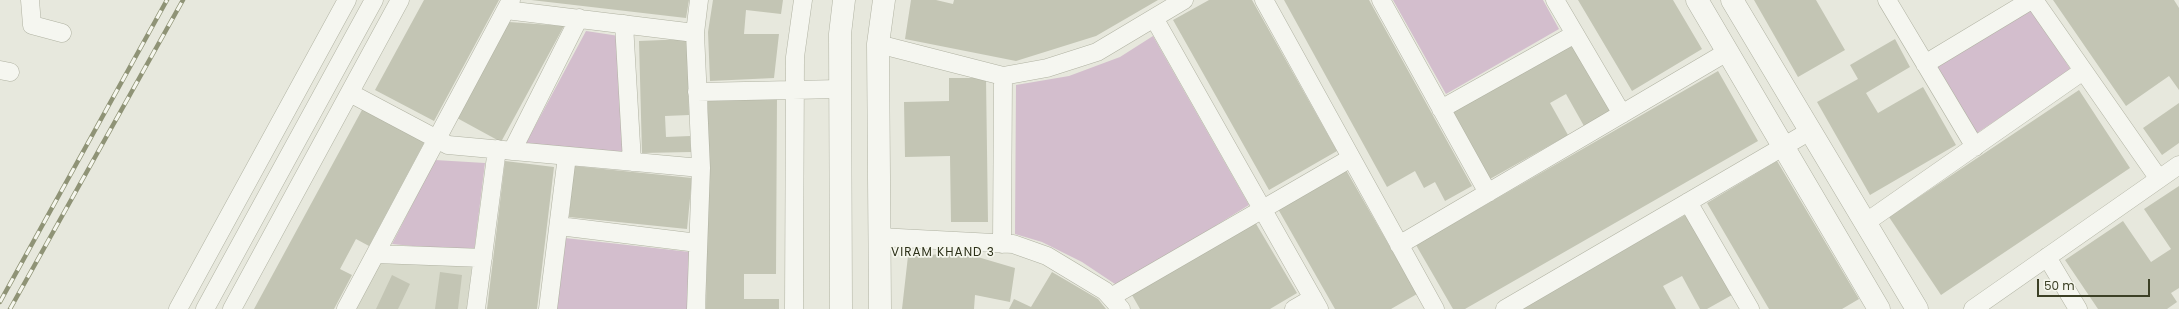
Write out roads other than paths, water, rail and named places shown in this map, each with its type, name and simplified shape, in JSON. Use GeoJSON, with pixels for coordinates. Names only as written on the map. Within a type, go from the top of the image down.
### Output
{"type":"FeatureCollection","features":[{"type":"Feature","properties":{"kind":"street"},"geometry":{"type":"LineString","coordinates":[[30,0],[32,25],[62,33]]}},
{"type":"Feature","properties":{"kind":"street"},"geometry":{"type":"LineString","coordinates":[[178,309],[347,0]]}},
{"type":"Feature","properties":{"kind":"street"},"geometry":{"type":"LineString","coordinates":[[205,309],[374,0]]}},
{"type":"Feature","properties":{"kind":"street"},"geometry":{"type":"LineString","coordinates":[[232,309],[400,0]]}},
{"type":"Feature","properties":{"kind":"street"},"geometry":{"type":"LineString","coordinates":[[696,309],[701,168],[695,33],[699,0]]}},
{"type":"Feature","properties":{"kind":"street"},"geometry":{"type":"LineString","coordinates":[[794,309],[794,89],[795,57],[802,0]]}},
{"type":"Feature","properties":{"kind":"street"},"geometry":{"type":"LineString","coordinates":[[841,309],[840,34],[844,0]]}},
{"type":"Feature","properties":{"kind":"street"},"geometry":{"type":"LineString","coordinates":[[880,309],[878,44],[884,0]]}},
{"type":"Feature","properties":{"kind":"street"},"geometry":{"type":"LineString","coordinates":[[878,44],[1002,76],[1047,68],[1097,52],[1184,0]]}},
{"type":"Feature","properties":{"kind":"street"},"geometry":{"type":"LineString","coordinates":[[1264,0],[1435,309]]}},
{"type":"Feature","properties":{"kind":"street"},"geometry":{"type":"LineString","coordinates":[[1381,0],[1488,193]]}},
{"type":"Feature","properties":{"kind":"street"},"geometry":{"type":"LineString","coordinates":[[1555,0],[1622,114]]}},
{"type":"Feature","properties":{"kind":"street"},"geometry":{"type":"LineString","coordinates":[[1696,0],[1879,309]]}},
{"type":"Feature","properties":{"kind":"street"},"geometry":{"type":"LineString","coordinates":[[1732,0],[1917,309]]}},
{"type":"Feature","properties":{"kind":"street"},"geometry":{"type":"LineString","coordinates":[[1887,0],[1975,147]]}},
{"type":"Feature","properties":{"kind":"street"},"geometry":{"type":"LineString","coordinates":[[1925,64],[2031,0]]}},
{"type":"Feature","properties":{"kind":"street"},"geometry":{"type":"LineString","coordinates":[[2034,0],[2159,179]]}},
{"type":"Feature","properties":{"kind":"street"},"geometry":{"type":"LineString","coordinates":[[346,309],[509,5],[579,18],[695,33]]}},
{"type":"Feature","properties":{"kind":"street"},"geometry":{"type":"LineString","coordinates":[[476,309],[483,258],[505,150],[579,18]]}},
{"type":"Feature","properties":{"kind":"street"},"geometry":{"type":"LineString","coordinates":[[1154,18],[1316,304],[1294,309]]}},
{"type":"Feature","properties":{"kind":"street"},"geometry":{"type":"LineString","coordinates":[[624,24],[632,162]]}},
{"type":"Feature","properties":{"kind":"street"},"geometry":{"type":"LineString","coordinates":[[1441,109],[1575,34]]}},
{"type":"Feature","properties":{"kind":"street"},"geometry":{"type":"LineString","coordinates":[[1399,245],[1727,52]]}},
{"type":"Feature","properties":{"kind":"street"},"geometry":{"type":"LineString","coordinates":[[1865,223],[2083,71]]}},
{"type":"Feature","properties":{"kind":"street"},"geometry":{"type":"LineString","coordinates":[[1002,76],[1002,244]]}},
{"type":"Feature","properties":{"kind":"street"},"geometry":{"type":"LineString","coordinates":[[698,92],[840,89]]}},
{"type":"Feature","properties":{"kind":"street"},"geometry":{"type":"LineString","coordinates":[[350,93],[448,145],[701,168]]}},
{"type":"Feature","properties":{"kind":"street"},"geometry":{"type":"LineString","coordinates":[[1506,309],[1810,131]]}},
{"type":"Feature","properties":{"kind":"street"},"geometry":{"type":"LineString","coordinates":[[548,309],[567,156]]}},
{"type":"Feature","properties":{"kind":"street"},"geometry":{"type":"LineString","coordinates":[[879,237],[1013,244],[1047,256],[1106,291],[1116,303],[1262,210],[1351,158]]}},
{"type":"Feature","properties":{"kind":"street"},"geometry":{"type":"LineString","coordinates":[[1973,309],[2179,165]]}},
{"type":"Feature","properties":{"kind":"street"},"geometry":{"type":"LineString","coordinates":[[1688,202],[1744,307]]}},
{"type":"Feature","properties":{"kind":"street"},"geometry":{"type":"LineString","coordinates":[[558,226],[698,243]]}},
{"type":"Feature","properties":{"kind":"street"},"geometry":{"type":"LineString","coordinates":[[376,254],[483,258]]}},
{"type":"Feature","properties":{"kind":"street"},"geometry":{"type":"LineString","coordinates":[[2047,257],[2078,309]]}},
{"type":"Feature","properties":{"kind":"railway"},"geometry":{"type":"LineString","coordinates":[[0,302],[167,0]]}},
{"type":"Feature","properties":{"kind":"railway"},"geometry":{"type":"LineString","coordinates":[[10,309],[183,0]]}},
{"type":"Feature","properties":{"kind":"district","name":"VIRAM KHAND 3"},"geometry":{"type":"Point","coordinates":[943,253]}}]}
